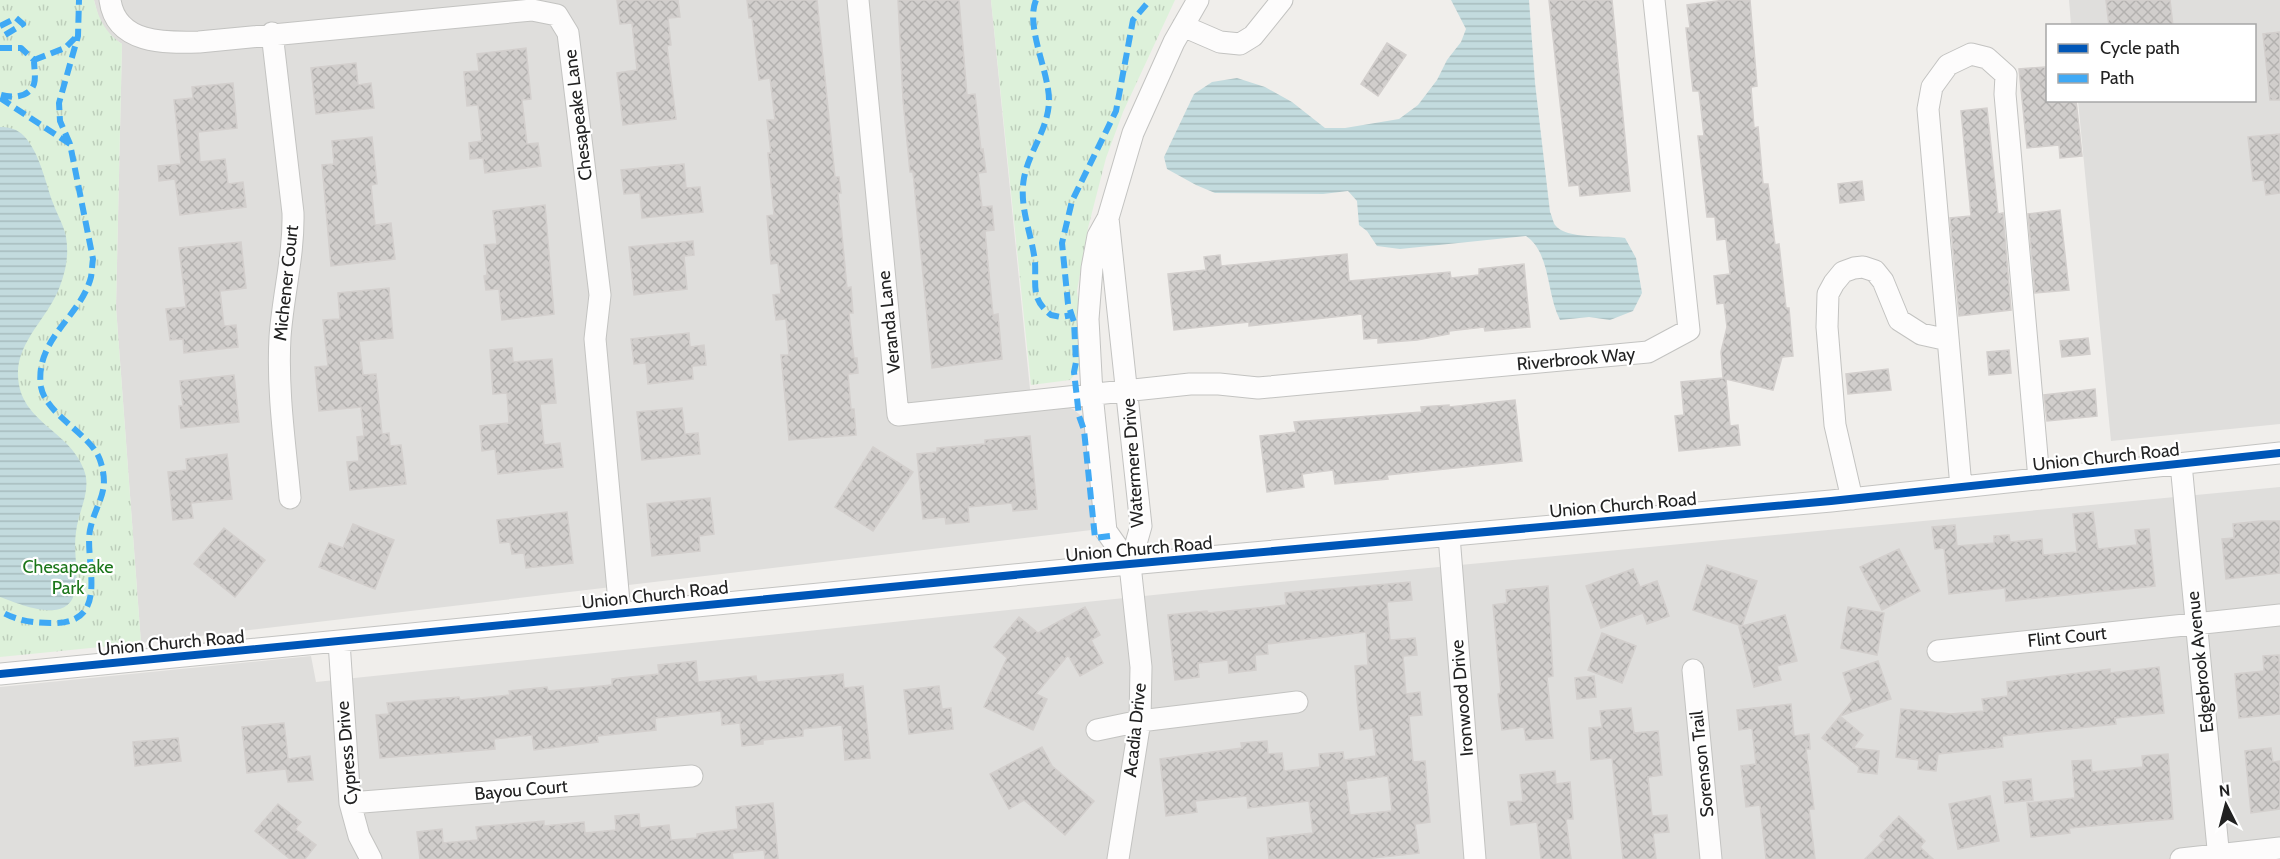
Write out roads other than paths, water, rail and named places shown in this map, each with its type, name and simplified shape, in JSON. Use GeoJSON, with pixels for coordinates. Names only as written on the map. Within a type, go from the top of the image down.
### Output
{"type":"FeatureCollection","features":[{"type":"Feature","properties":{"kind":"street","name":"Chesapeake Lane"},"geometry":{"type":"LineString","coordinates":[[110,0],[119,22],[137,37],[168,43],[199,42],[272,33],[532,10],[557,15],[568,33],[600,295],[595,339],[620,613]]}},
{"type":"Feature","properties":{"kind":"street","name":"Veranda Lane"},"geometry":{"type":"LineString","coordinates":[[858,0],[898,415],[1128,390]]}},
{"type":"Feature","properties":{"kind":"street","name":"Watermere Drive"},"geometry":{"type":"LineString","coordinates":[[1130,565],[1106,531],[1092,394],[1088,319],[1092,268],[1098,236],[1108,218],[1133,133],[1183,26],[1198,0]]}},
{"type":"Feature","properties":{"kind":"street"},"geometry":{"type":"LineString","coordinates":[[1183,26],[1220,42],[1240,45],[1252,36],[1282,0]]}},
{"type":"Feature","properties":{"kind":"street","name":"Riverbrook Way"},"geometry":{"type":"LineString","coordinates":[[1128,390],[1190,384],[1258,388],[1648,352],[1689,330],[1654,0]]}},
{"type":"Feature","properties":{"kind":"street","name":"Michener Court"},"geometry":{"type":"LineString","coordinates":[[272,33],[293,213],[294,239],[280,334],[279,371],[290,498]]}},
{"type":"Feature","properties":{"kind":"street"},"geometry":{"type":"LineString","coordinates":[[1962,487],[1928,109],[1932,87],[1948,65],[1971,54],[1987,58],[2007,75],[2005,94],[2039,479]]}},
{"type":"Feature","properties":{"kind":"street","name":"Watermere Drive"},"geometry":{"type":"LineString","coordinates":[[1108,218],[1141,526],[1130,565]]}},
{"type":"Feature","properties":{"kind":"street"},"geometry":{"type":"LineString","coordinates":[[1852,499],[1835,425],[1827,327],[1828,294],[1834,283],[1843,272],[1854,268],[1863,267],[1875,271],[1883,281],[1899,320],[1921,334],[1948,339]]}},
{"type":"Feature","properties":{"kind":"street","name":"Union Church Road"},"geometry":{"type":"LineString","coordinates":[[0,674],[620,613],[1852,499],[2280,453]]}},
{"type":"Feature","properties":{"kind":"street","name":"Edgebrook Avenue"},"geometry":{"type":"LineString","coordinates":[[2181,464],[2219,857]]}},
{"type":"Feature","properties":{"kind":"street","name":"Ironwood Drive"},"geometry":{"type":"LineString","coordinates":[[1449,536],[1475,859]]}},
{"type":"Feature","properties":{"kind":"street","name":"Acadia Drive"},"geometry":{"type":"LineString","coordinates":[[1118,859],[1140,722],[1141,667],[1130,565]]}},
{"type":"Feature","properties":{"kind":"street","name":"Flint Court"},"geometry":{"type":"LineString","coordinates":[[1938,651],[2280,615]]}},
{"type":"Feature","properties":{"kind":"street","name":"Cypress Drive"},"geometry":{"type":"LineString","coordinates":[[339,642],[350,803],[359,837],[371,859]]}},
{"type":"Feature","properties":{"kind":"street","name":"Sorenson Trail"},"geometry":{"type":"LineString","coordinates":[[1693,669],[1711,859]]}},
{"type":"Feature","properties":{"kind":"street"},"geometry":{"type":"LineString","coordinates":[[1097,730],[1140,722],[1297,702]]}},
{"type":"Feature","properties":{"kind":"street","name":"Bayou Court"},"geometry":{"type":"LineString","coordinates":[[350,803],[692,776]]}},
{"type":"Feature","properties":{"kind":"street"},"geometry":{"type":"LineString","coordinates":[[2181,859],[2219,857],[2280,848]]}},
{"type":"Feature","properties":{"kind":"water"},"geometry":{"type":"Polygon","coordinates":[[[1451,0],[1529,0],[1535,83],[1550,212],[1555,225],[1568,233],[1625,238],[1636,258],[1642,293],[1633,311],[1610,320],[1589,317],[1560,320],[1540,252],[1526,236],[1400,249],[1377,246],[1367,231],[1359,225],[1357,201],[1348,191],[1323,194],[1215,193],[1167,169],[1164,157],[1194,94],[1212,82],[1237,78],[1265,87],[1292,102],[1325,128],[1345,128],[1399,119],[1418,105],[1461,42],[1466,29],[1451,0]]]}},
{"type":"Feature","properties":{"kind":"water"},"geometry":{"type":"Polygon","coordinates":[[[0,127],[19,132],[30,143],[42,168],[64,229],[67,244],[64,274],[60,286],[22,352],[18,376],[21,392],[27,405],[77,456],[86,478],[86,493],[75,539],[75,591],[71,602],[63,608],[53,610],[42,610],[0,597],[0,127]]]}},
{"type":"Feature","properties":{"kind":"park label","name":"Chesapeake Park"},"geometry":{"type":"Point","coordinates":[68,577]}}]}
